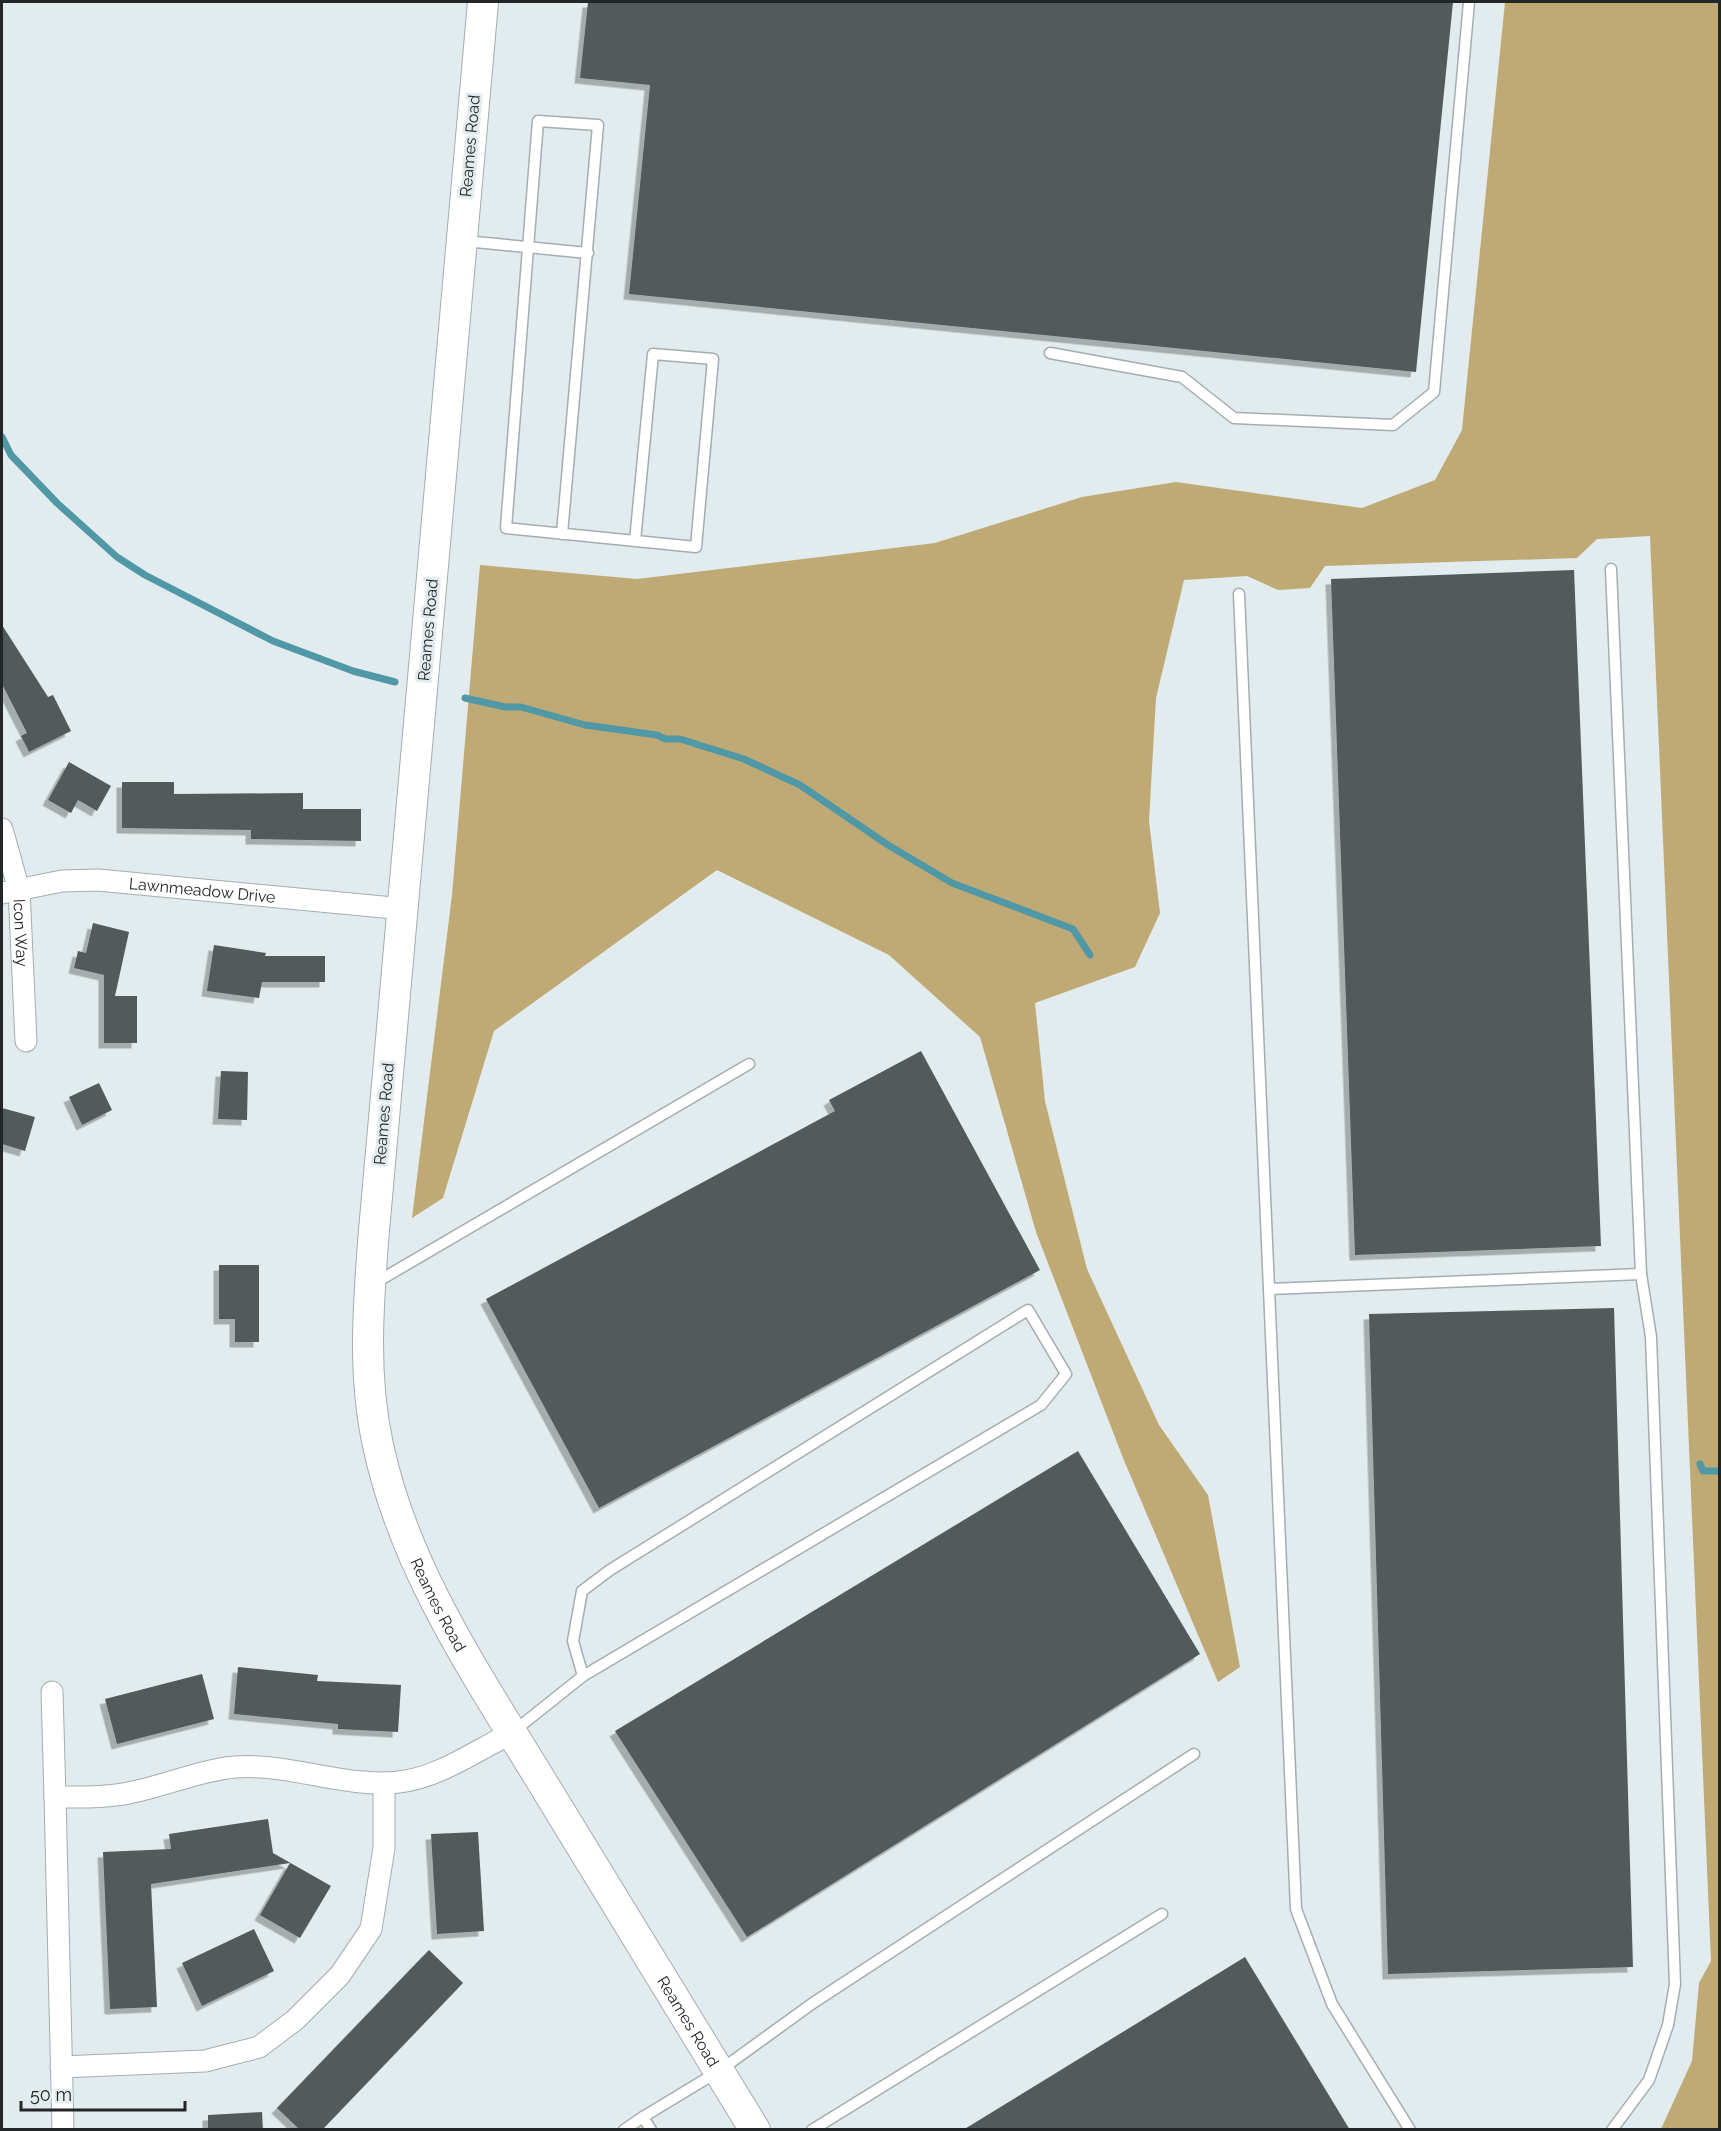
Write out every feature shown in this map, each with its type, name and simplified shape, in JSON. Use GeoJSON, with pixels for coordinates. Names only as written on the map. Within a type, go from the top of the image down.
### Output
{"type":"FeatureCollection","features":[{"type":"Feature","properties":{"kind":"main road","name":"Reames Road"},"geometry":{"type":"LineString","coordinates":[[483,2],[370,1286],[368,1375],[377,1444],[396,1513],[416,1564],[512,1733],[755,2130]]}},
{"type":"Feature","properties":{"kind":"street","name":"Icon Way"},"geometry":{"type":"LineString","coordinates":[[2,829],[26,1041]]}},
{"type":"Feature","properties":{"kind":"street","name":"Lawnmeadow Drive"},"geometry":{"type":"LineString","coordinates":[[10,891],[62,881],[98,880],[404,909]]}},
{"type":"Feature","properties":{"kind":"street"},"geometry":{"type":"LineString","coordinates":[[52,1692],[63,2130]]}},
{"type":"Feature","properties":{"kind":"street"},"geometry":{"type":"LineString","coordinates":[[56,1797],[100,1797],[131,1793],[234,1767],[268,1767],[368,1783],[401,1782],[433,1773],[512,1733]]}},
{"type":"Feature","properties":{"kind":"street"},"geometry":{"type":"LineString","coordinates":[[62,2067],[205,2061],[259,2047],[295,2020],[340,1975],[371,1929],[384,1848],[384,1783]]}},
{"type":"Feature","properties":{"kind":"lane"},"geometry":{"type":"LineString","coordinates":[[1050,353],[1182,377],[1234,418],[1393,425],[1434,392],[1469,2]]}},
{"type":"Feature","properties":{"kind":"lane"},"geometry":{"type":"LineString","coordinates":[[562,534],[598,126],[538,121],[506,528],[562,534],[635,541],[696,546],[713,358],[653,354],[635,541]]}},
{"type":"Feature","properties":{"kind":"lane"},"geometry":{"type":"LineString","coordinates":[[462,241],[588,254]]}},
{"type":"Feature","properties":{"kind":"lane"},"geometry":{"type":"LineString","coordinates":[[1611,569],[1641,1274],[1651,1337],[1675,1984],[1668,2025],[1649,2080],[1612,2130]]}},
{"type":"Feature","properties":{"kind":"lane"},"geometry":{"type":"LineString","coordinates":[[1239,594],[1296,1908],[1332,2004],[1410,2130]]}},
{"type":"Feature","properties":{"kind":"lane"},"geometry":{"type":"LineString","coordinates":[[370,1286],[749,1064]]}},
{"type":"Feature","properties":{"kind":"lane"},"geometry":{"type":"LineString","coordinates":[[1269,1289],[1641,1274]]}},
{"type":"Feature","properties":{"kind":"lane"},"geometry":{"type":"LineString","coordinates":[[512,1733],[583,1676],[1041,1405],[1066,1374],[1028,1310],[610,1570],[582,1591],[573,1641],[583,1676]]}},
{"type":"Feature","properties":{"kind":"lane"},"geometry":{"type":"LineString","coordinates":[[624,2130],[719,2071],[813,2003],[1194,1754]]}},
{"type":"Feature","properties":{"kind":"lane"},"geometry":{"type":"LineString","coordinates":[[812,2130],[1162,1914]]}},
{"type":"Feature","properties":{"kind":"lane"},"geometry":{"type":"LineString","coordinates":[[643,2117],[651,2130]]}},
{"type":"Feature","properties":{"kind":"shaded area"},"geometry":{"type":"Polygon","coordinates":[[[1505,2],[1719,2],[1719,2129],[1661,2129],[1692,2061],[1699,1983],[1711,1961],[1650,536],[1597,539],[1577,558],[1325,566],[1310,588],[1278,590],[1247,576],[1184,580],[1156,698],[1149,821],[1160,913],[1135,967],[1035,1003],[1045,1101],[1087,1269],[1159,1425],[1208,1495],[1240,1667],[1218,1682],[1123,1458],[1036,1232],[980,1037],[889,955],[717,870],[494,1031],[443,1198],[412,1218],[452,895],[480,565],[637,579],[935,543],[1082,497],[1176,482],[1362,508],[1435,480],[1462,430],[1505,2]]]}},
{"type":"Feature","properties":{"kind":"building"},"geometry":{"type":"Polygon","coordinates":[[[588,2],[1453,2],[1416,372],[629,294],[650,85],[580,78],[588,2]]]}},
{"type":"Feature","properties":{"kind":"building"},"geometry":{"type":"Polygon","coordinates":[[[1574,570],[1601,1246],[1355,1255],[1331,579],[1574,570]]]}},
{"type":"Feature","properties":{"kind":"building"},"geometry":{"type":"Polygon","coordinates":[[[2,625],[48,697],[53,695],[71,731],[29,752],[21,736],[27,733],[2,684],[2,625]]]}},
{"type":"Feature","properties":{"kind":"building"},"geometry":{"type":"Polygon","coordinates":[[[69,762],[111,786],[97,811],[78,800],[71,813],[48,800],[69,762]]]}},
{"type":"Feature","properties":{"kind":"building"},"geometry":{"type":"Polygon","coordinates":[[[122,782],[174,782],[174,794],[303,793],[303,809],[361,809],[361,841],[251,839],[251,830],[122,828],[122,782]]]}},
{"type":"Feature","properties":{"kind":"building"},"geometry":{"type":"Polygon","coordinates":[[[93,923],[129,932],[115,996],[137,996],[137,1043],[104,1043],[104,975],[74,968],[78,951],[86,953],[93,923]]]}},
{"type":"Feature","properties":{"kind":"building"},"geometry":{"type":"Polygon","coordinates":[[[214,945],[266,953],[265,956],[325,956],[325,982],[262,982],[259,998],[207,991],[214,945]]]}},
{"type":"Feature","properties":{"kind":"building"},"geometry":{"type":"Polygon","coordinates":[[[921,1051],[1040,1270],[599,1508],[486,1299],[835,1111],[829,1100],[921,1051]]]}},
{"type":"Feature","properties":{"kind":"building"},"geometry":{"type":"Polygon","coordinates":[[[221,1071],[248,1072],[247,1120],[218,1119],[221,1071]]]}},
{"type":"Feature","properties":{"kind":"building"},"geometry":{"type":"Polygon","coordinates":[[[99,1083],[112,1110],[82,1125],[69,1097],[99,1083]]]}},
{"type":"Feature","properties":{"kind":"building"},"geometry":{"type":"Polygon","coordinates":[[[2,1108],[35,1117],[25,1151],[2,1144],[2,1108]]]}},
{"type":"Feature","properties":{"kind":"building"},"geometry":{"type":"Polygon","coordinates":[[[219,1265],[259,1265],[259,1342],[235,1342],[235,1319],[219,1319],[219,1265]]]}},
{"type":"Feature","properties":{"kind":"building"},"geometry":{"type":"Polygon","coordinates":[[[1614,1308],[1633,1967],[1388,1974],[1369,1314],[1614,1308]]]}},
{"type":"Feature","properties":{"kind":"building"},"geometry":{"type":"Polygon","coordinates":[[[1078,1451],[1200,1654],[747,1937],[615,1731],[1078,1451]]]}},
{"type":"Feature","properties":{"kind":"building"},"geometry":{"type":"Polygon","coordinates":[[[238,1667],[318,1675],[317,1681],[401,1685],[398,1732],[338,1729],[338,1724],[234,1714],[238,1667]]]}},
{"type":"Feature","properties":{"kind":"building"},"geometry":{"type":"Polygon","coordinates":[[[202,1674],[214,1719],[117,1744],[105,1699],[202,1674]]]}},
{"type":"Feature","properties":{"kind":"building"},"geometry":{"type":"Polygon","coordinates":[[[268,1819],[273,1853],[331,1886],[300,1938],[260,1915],[290,1863],[151,1884],[157,2007],[110,2009],[103,1852],[171,1849],[169,1834],[268,1819]]]}},
{"type":"Feature","properties":{"kind":"building"},"geometry":{"type":"Polygon","coordinates":[[[478,1832],[484,1931],[437,1934],[431,1834],[478,1832]]]}},
{"type":"Feature","properties":{"kind":"building"},"geometry":{"type":"Polygon","coordinates":[[[254,1929],[274,1971],[202,2006],[182,1963],[254,1929]]]}},
{"type":"Feature","properties":{"kind":"building"},"geometry":{"type":"Polygon","coordinates":[[[429,1950],[463,1983],[322,2130],[300,2130],[277,2108],[429,1950]]]}},
{"type":"Feature","properties":{"kind":"building"},"geometry":{"type":"Polygon","coordinates":[[[1245,1957],[1350,2130],[963,2130],[1245,1957]]]}},
{"type":"Feature","properties":{"kind":"building"},"geometry":{"type":"Polygon","coordinates":[[[262,2112],[263,2130],[208,2130],[208,2115],[262,2112]]]}},
{"type":"Feature","properties":{"kind":"waterway"},"geometry":{"type":"LineString","coordinates":[[2,437],[11,455],[57,503],[117,557],[145,575],[273,641],[353,671],[395,682]]}},
{"type":"Feature","properties":{"kind":"waterway"},"geometry":{"type":"LineString","coordinates":[[465,698],[505,707],[521,707],[585,725],[657,735],[665,739],[680,739],[744,759],[800,785],[888,845],[952,883],[1073,929],[1090,955]]}},
{"type":"Feature","properties":{"kind":"waterway"},"geometry":{"type":"LineString","coordinates":[[1700,1464],[1703,1471],[1720,1471]]}}]}
